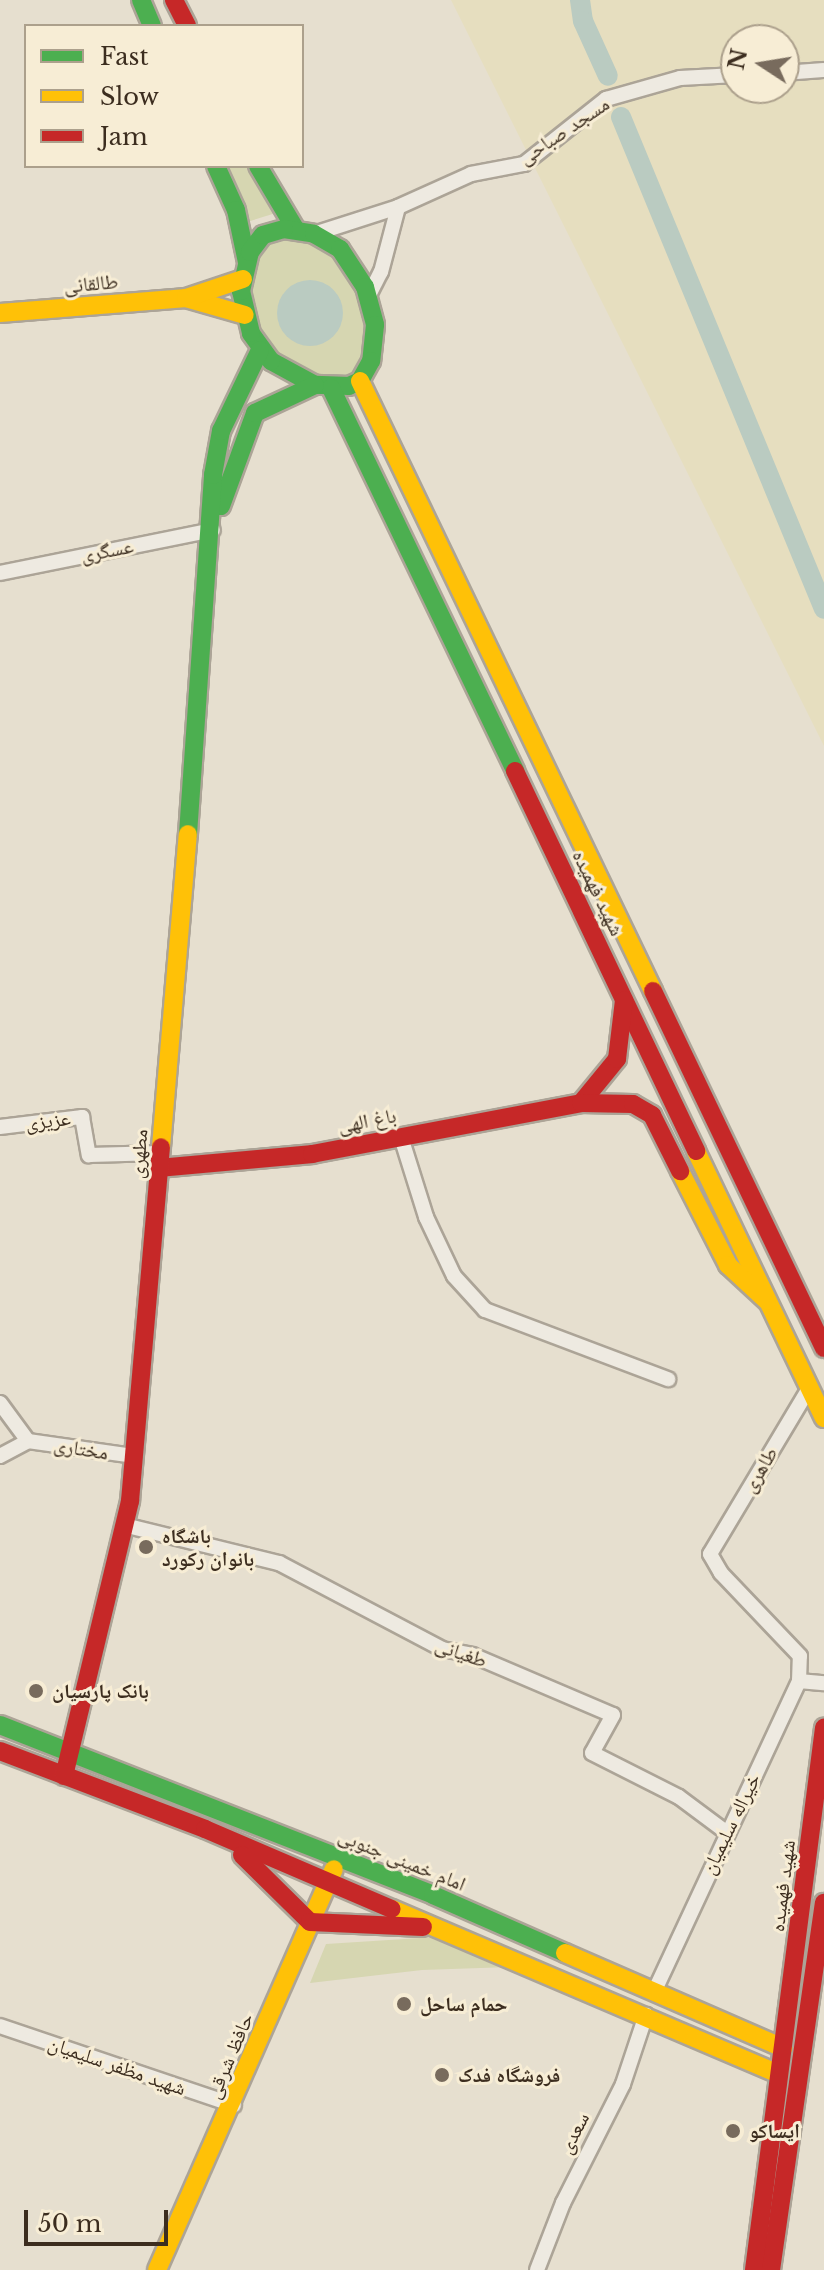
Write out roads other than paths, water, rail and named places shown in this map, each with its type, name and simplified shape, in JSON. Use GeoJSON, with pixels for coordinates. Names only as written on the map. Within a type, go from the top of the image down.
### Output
{"type":"FeatureCollection","features":[{"type":"Feature","properties":{"kind":"main road"},"geometry":{"type":"LineString","coordinates":[[141,0],[151,24]]}},
{"type":"Feature","properties":{"kind":"main road"},"geometry":{"type":"LineString","coordinates":[[174,0],[186,24]]}},
{"type":"Feature","properties":{"kind":"main road"},"geometry":{"type":"LineString","coordinates":[[217,168],[236,210],[245,270],[245,315],[260,350],[287,372],[323,387]]}},
{"type":"Feature","properties":{"kind":"main road"},"geometry":{"type":"LineString","coordinates":[[213,530],[238,447],[255,413],[323,387],[360,381],[371,361],[375,325],[367,297],[340,249],[305,232],[259,168]]}},
{"type":"Feature","properties":{"kind":"main road"},"geometry":{"type":"LineString","coordinates":[[186,298],[245,270],[263,235],[305,232]]}},
{"type":"Feature","properties":{"kind":"main road"},"geometry":{"type":"LineString","coordinates":[[186,298],[245,315]]}},
{"type":"Feature","properties":{"kind":"main road","name":"طالقانی"},"geometry":{"type":"LineString","coordinates":[[0,313],[186,298]]}},
{"type":"Feature","properties":{"kind":"main road"},"geometry":{"type":"LineString","coordinates":[[213,530],[213,475],[221,431],[260,350]]}},
{"type":"Feature","properties":{"kind":"main road","name":"شهید فهمیده"},"geometry":{"type":"LineString","coordinates":[[360,381],[824,1348]]}},
{"type":"Feature","properties":{"kind":"main road","name":"شهید فهمیده"},"geometry":{"type":"LineString","coordinates":[[323,387],[773,1306],[824,1418]]}},
{"type":"Feature","properties":{"kind":"main road","name":"مطهری"},"geometry":{"type":"LineString","coordinates":[[64,1776],[124,1525],[133,1456],[213,530]]}},
{"type":"Feature","properties":{"kind":"main road"},"geometry":{"type":"LineString","coordinates":[[581,1103],[617,1059],[624,1000]]}},
{"type":"Feature","properties":{"kind":"main road","name":"باغ الهی"},"geometry":{"type":"LineString","coordinates":[[160,1161],[251,1163],[581,1103],[633,1104],[652,1115],[728,1265],[773,1306]]}},
{"type":"Feature","properties":{"kind":"main road","name":"امام خمینی جنوبی"},"geometry":{"type":"LineString","coordinates":[[0,1725],[339,1858],[655,1990],[812,2060]]}},
{"type":"Feature","properties":{"kind":"main road","name":"شهید فهمیده"},"geometry":{"type":"LineString","coordinates":[[783,2048],[824,1728]]}},
{"type":"Feature","properties":{"kind":"main road"},"geometry":{"type":"LineString","coordinates":[[0,1751],[205,1829],[779,2074],[824,2089]]}},
{"type":"Feature","properties":{"kind":"main road"},"geometry":{"type":"LineString","coordinates":[[205,1829],[263,1870],[310,1922],[440,1928]]}},
{"type":"Feature","properties":{"kind":"main road","name":"حافظ شرقی"},"geometry":{"type":"LineString","coordinates":[[157,2270],[234,2105],[339,1858]]}},
{"type":"Feature","properties":{"kind":"main road"},"geometry":{"type":"LineString","coordinates":[[771,2270],[802,2082],[812,2060],[824,1903]]}},
{"type":"Feature","properties":{"kind":"main road"},"geometry":{"type":"LineString","coordinates":[[817,1966],[824,1987]]}},
{"type":"Feature","properties":{"kind":"main road"},"geometry":{"type":"LineString","coordinates":[[754,2270],[783,2048]]}},
{"type":"Feature","properties":{"kind":"street"},"geometry":{"type":"LineString","coordinates":[[800,72],[824,70]]}},
{"type":"Feature","properties":{"kind":"street","name":"مسجد صباحی"},"geometry":{"type":"LineString","coordinates":[[305,232],[398,207],[471,174],[524,164],[606,99],[680,78],[720,76]]}},
{"type":"Feature","properties":{"kind":"street"},"geometry":{"type":"LineString","coordinates":[[367,297],[381,272],[398,207]]}},
{"type":"Feature","properties":{"kind":"street","name":"عسگری"},"geometry":{"type":"LineString","coordinates":[[0,573],[213,530]]}},
{"type":"Feature","properties":{"kind":"street","name":"عزیزی"},"geometry":{"type":"LineString","coordinates":[[0,1127],[82,1117],[89,1155],[160,1161]]}},
{"type":"Feature","properties":{"kind":"street"},"geometry":{"type":"LineString","coordinates":[[401,1137],[426,1217],[454,1276],[485,1310],[668,1379]]}},
{"type":"Feature","properties":{"kind":"street","name":"طاهری"},"geometry":{"type":"LineString","coordinates":[[799,1681],[800,1656],[721,1573],[710,1554],[810,1387]]}},
{"type":"Feature","properties":{"kind":"street","name":"مختاری"},"geometry":{"type":"LineString","coordinates":[[0,1403],[28,1441]]}},
{"type":"Feature","properties":{"kind":"street","name":"مختاری"},"geometry":{"type":"LineString","coordinates":[[0,1456],[28,1441],[133,1456]]}},
{"type":"Feature","properties":{"kind":"street","name":"طغیانی"},"geometry":{"type":"LineString","coordinates":[[124,1525],[279,1563],[442,1649],[472,1655],[613,1715],[592,1753],[679,1797],[726,1832]]}},
{"type":"Feature","properties":{"kind":"street"},"geometry":{"type":"LineString","coordinates":[[799,1681],[824,1683]]}},
{"type":"Feature","properties":{"kind":"street","name":"خیراله سلیمیان"},"geometry":{"type":"LineString","coordinates":[[655,1990],[799,1681]]}},
{"type":"Feature","properties":{"kind":"street","name":"سعدی"},"geometry":{"type":"LineString","coordinates":[[537,2270],[563,2203],[623,2084],[646,2015]]}},
{"type":"Feature","properties":{"kind":"street","name":"شهید مظفر سلیمیان"},"geometry":{"type":"LineString","coordinates":[[0,2026],[234,2105]]}},
{"type":"Feature","properties":{"kind":"waterway"},"geometry":{"type":"LineString","coordinates":[[580,0],[583,21],[608,76]]}},
{"type":"Feature","properties":{"kind":"waterway"},"geometry":{"type":"LineString","coordinates":[[621,117],[824,609]]}},
{"type":"Feature","properties":{"kind":"place","name":"باشگاه بانوان رکورد"},"geometry":{"type":"Point","coordinates":[146,1547]}},
{"type":"Feature","properties":{"kind":"place","name":"بانک پارسیان"},"geometry":{"type":"Point","coordinates":[36,1691]}},
{"type":"Feature","properties":{"kind":"place","name":"حمام ساحل"},"geometry":{"type":"Point","coordinates":[404,2004]}},
{"type":"Feature","properties":{"kind":"place","name":"فروشگاه فدک"},"geometry":{"type":"Point","coordinates":[442,2075]}},
{"type":"Feature","properties":{"kind":"place","name":"ایساکو"},"geometry":{"type":"Point","coordinates":[733,2131]}}]}
